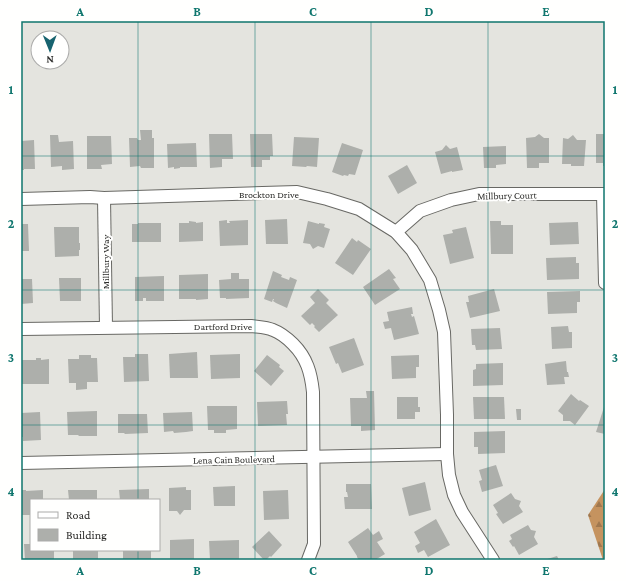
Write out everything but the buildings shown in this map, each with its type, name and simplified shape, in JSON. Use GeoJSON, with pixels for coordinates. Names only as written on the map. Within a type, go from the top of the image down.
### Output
{"type":"FeatureCollection","features":[{"type":"Feature","properties":{"kind":"street","name":"Brockton Drive"},"geometry":{"type":"LineString","coordinates":[[21,199],[297,192],[328,198],[359,209],[396,232],[412,250],[430,280],[439,310],[444,332],[447,454],[449,474],[454,494],[462,512],[493,560]]}},
{"type":"Feature","properties":{"kind":"street","name":"Millbury Court"},"geometry":{"type":"LineString","coordinates":[[396,232],[420,211],[451,200],[479,194],[604,194]]}},
{"type":"Feature","properties":{"kind":"street"},"geometry":{"type":"LineString","coordinates":[[604,194],[605,283]]}},
{"type":"Feature","properties":{"kind":"street","name":"Millbury Way"},"geometry":{"type":"LineString","coordinates":[[104,198],[106,327]]}},
{"type":"Feature","properties":{"kind":"street","name":"Dartford Drive"},"geometry":{"type":"LineString","coordinates":[[21,329],[251,326],[272,330],[286,337],[300,351],[307,364],[313,392],[314,544],[308,560]]}},
{"type":"Feature","properties":{"kind":"street","name":"Lena Cain Boulevard"},"geometry":{"type":"LineString","coordinates":[[21,463],[447,454]]}},
{"type":"Feature","properties":{"kind":"green space"},"geometry":{"type":"Polygon","coordinates":[[[605,489],[605,560],[603,560],[588,515],[605,489]]]}}]}
